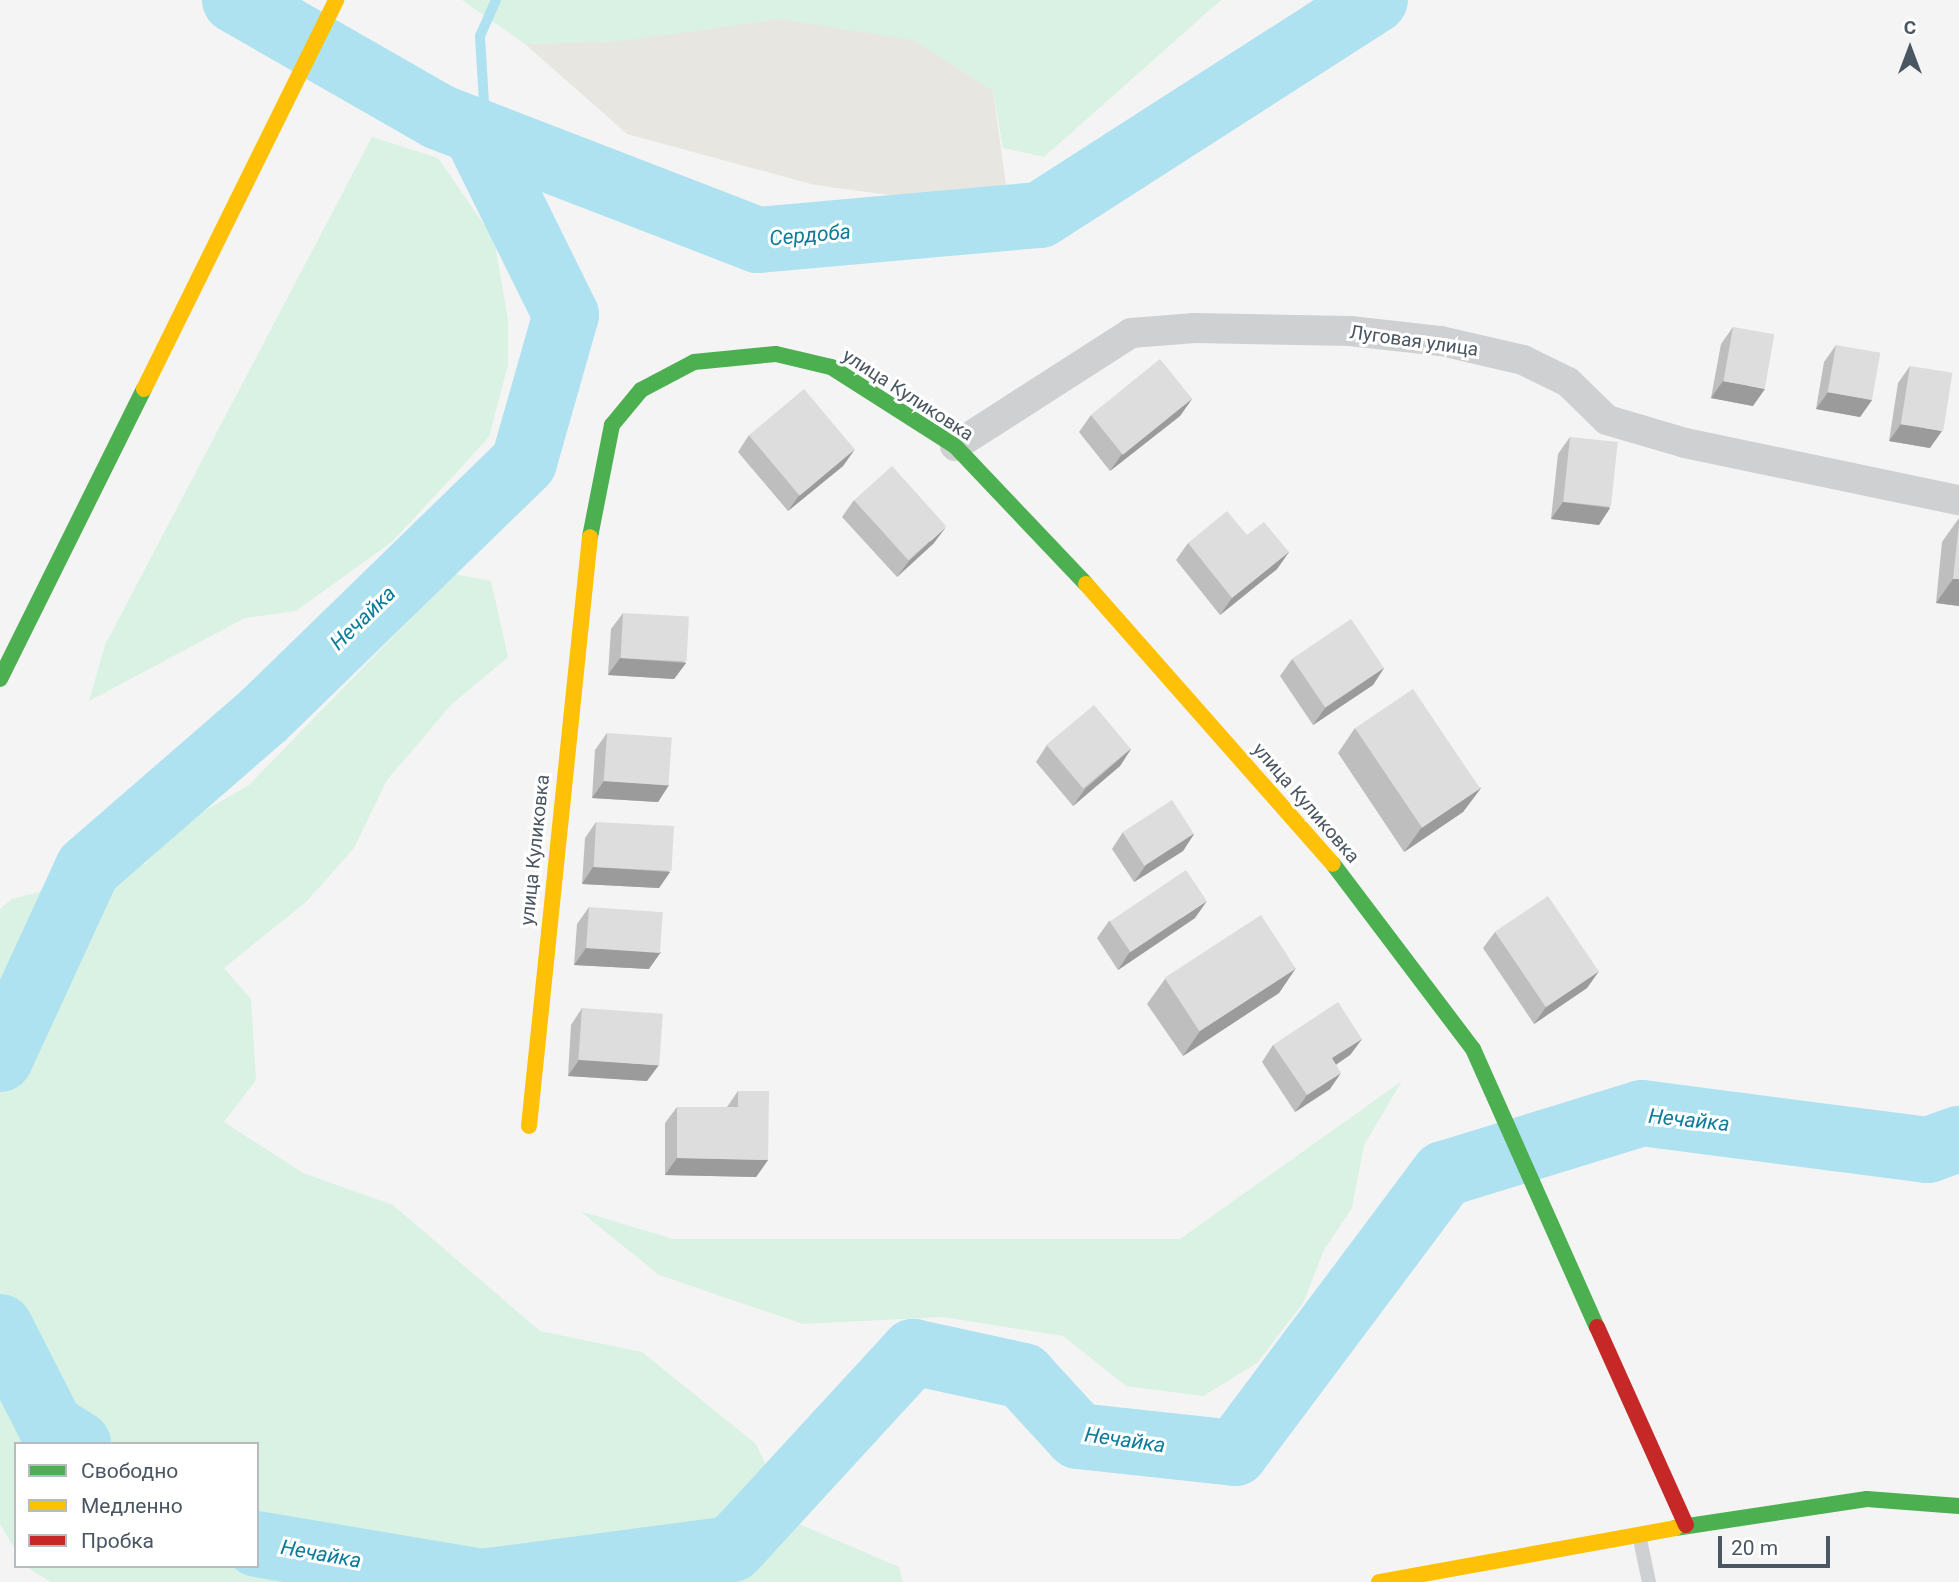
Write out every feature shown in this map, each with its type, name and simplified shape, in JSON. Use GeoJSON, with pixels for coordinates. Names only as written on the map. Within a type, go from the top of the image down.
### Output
{"type":"FeatureCollection","features":[{"type":"Feature","properties":{"kind":"street"},"geometry":{"type":"LineString","coordinates":[[0,679],[336,0]]}},
{"type":"Feature","properties":{"kind":"street","name":"Луговая улица"},"geometry":{"type":"LineString","coordinates":[[955,446],[1131,333],[1195,328],[1350,331],[1441,341],[1523,360],[1567,382],[1607,420],[1685,443],[1959,500]]}},
{"type":"Feature","properties":{"kind":"street","name":"улица Куликовка"},"geometry":{"type":"LineString","coordinates":[[529,1126],[583,585],[598,480],[612,425],[640,390],[694,362],[776,354],[831,367],[955,446],[1021,511],[1336,867],[1474,1049],[1686,1525]]}},
{"type":"Feature","properties":{"kind":"street"},"geometry":{"type":"LineString","coordinates":[[1379,1582],[1686,1525],[1867,1499],[1959,1506]]}},
{"type":"Feature","properties":{"kind":"lane"},"geometry":{"type":"LineString","coordinates":[[1639,1533],[1650,1582]]}},
{"type":"Feature","properties":{"kind":"green space"},"geometry":{"type":"Polygon","coordinates":[[[462,0],[1221,0],[1044,157],[1003,148],[993,91],[623,41],[525,44],[462,0]]]}},
{"type":"Feature","properties":{"kind":"green space"},"geometry":{"type":"Polygon","coordinates":[[[372,137],[438,158],[494,239],[508,320],[508,365],[489,437],[393,541],[296,611],[245,618],[89,701],[105,645],[372,137]]]}},
{"type":"Feature","properties":{"kind":"green space"},"geometry":{"type":"Polygon","coordinates":[[[454,574],[491,581],[508,657],[452,704],[387,780],[354,848],[307,901],[224,968],[251,999],[256,1080],[224,1122],[303,1173],[393,1205],[540,1331],[642,1352],[756,1444],[792,1521],[899,1567],[903,1582],[51,1582],[28,1568],[259,1568],[259,1442],[14,1442],[14,1548],[0,1524],[0,909],[12,899],[145,864],[182,824],[249,785],[454,574]]]}},
{"type":"Feature","properties":{"kind":"green space"},"geometry":{"type":"Polygon","coordinates":[[[1402,1081],[1364,1145],[1352,1208],[1324,1250],[1303,1303],[1257,1363],[1203,1396],[1126,1386],[1063,1336],[943,1317],[803,1324],[659,1275],[580,1211],[673,1239],[1180,1239],[1402,1081]]]}},
{"type":"Feature","properties":{"kind":"sand"},"geometry":{"type":"Polygon","coordinates":[[[780,19],[913,40],[993,91],[1006,185],[912,198],[815,185],[627,134],[525,44],[623,41],[780,19]]]}},
{"type":"Feature","properties":{"kind":"building"},"geometry":{"type":"Polygon","coordinates":[[[1733,327],[1774,334],[1765,388],[1723,381],[1733,327]]]}},
{"type":"Feature","properties":{"kind":"building"},"geometry":{"type":"Polygon","coordinates":[[[1836,345],[1880,353],[1872,400],[1828,392],[1836,345]]]}},
{"type":"Feature","properties":{"kind":"building"},"geometry":{"type":"Polygon","coordinates":[[[1160,359],[1192,399],[1123,455],[1091,415],[1160,359]]]}},
{"type":"Feature","properties":{"kind":"building"},"geometry":{"type":"Polygon","coordinates":[[[1910,366],[1952,373],[1943,431],[1901,424],[1910,366]]]}},
{"type":"Feature","properties":{"kind":"building"},"geometry":{"type":"Polygon","coordinates":[[[804,389],[855,450],[800,496],[749,435],[804,389]]]}},
{"type":"Feature","properties":{"kind":"building"},"geometry":{"type":"Polygon","coordinates":[[[1570,437],[1618,442],[1611,507],[1563,502],[1570,437]]]}},
{"type":"Feature","properties":{"kind":"building"},"geometry":{"type":"Polygon","coordinates":[[[892,466],[946,526],[908,560],[854,500],[892,466]]]}},
{"type":"Feature","properties":{"kind":"building"},"geometry":{"type":"Polygon","coordinates":[[[1227,511],[1247,535],[1264,522],[1289,552],[1232,598],[1188,543],[1227,511]]]}},
{"type":"Feature","properties":{"kind":"building"},"geometry":{"type":"Polygon","coordinates":[[[1959,524],[1959,579],[1953,579],[1959,524]]]}},
{"type":"Feature","properties":{"kind":"building"},"geometry":{"type":"Polygon","coordinates":[[[623,613],[689,616],[687,661],[621,658],[623,613]]]}},
{"type":"Feature","properties":{"kind":"building"},"geometry":{"type":"Polygon","coordinates":[[[1351,619],[1384,668],[1325,708],[1292,659],[1351,619]]]}},
{"type":"Feature","properties":{"kind":"building"},"geometry":{"type":"Polygon","coordinates":[[[1413,689],[1480,788],[1422,828],[1355,728],[1413,689]]]}},
{"type":"Feature","properties":{"kind":"building"},"geometry":{"type":"Polygon","coordinates":[[[1094,705],[1131,749],[1083,789],[1047,745],[1094,705]]]}},
{"type":"Feature","properties":{"kind":"building"},"geometry":{"type":"Polygon","coordinates":[[[607,733],[672,738],[668,785],[604,781],[607,733]]]}},
{"type":"Feature","properties":{"kind":"building"},"geometry":{"type":"Polygon","coordinates":[[[1172,800],[1194,834],[1144,866],[1123,832],[1172,800]]]}},
{"type":"Feature","properties":{"kind":"building"},"geometry":{"type":"Polygon","coordinates":[[[596,822],[674,826],[672,871],[594,867],[596,822]]]}},
{"type":"Feature","properties":{"kind":"building"},"geometry":{"type":"Polygon","coordinates":[[[1186,870],[1207,901],[1130,952],[1110,921],[1186,870]]]}},
{"type":"Feature","properties":{"kind":"building"},"geometry":{"type":"Polygon","coordinates":[[[1548,896],[1599,971],[1546,1007],[1495,932],[1548,896]]]}},
{"type":"Feature","properties":{"kind":"building"},"geometry":{"type":"Polygon","coordinates":[[[589,907],[663,912],[660,953],[586,948],[589,907]]]}},
{"type":"Feature","properties":{"kind":"building"},"geometry":{"type":"Polygon","coordinates":[[[1261,915],[1296,969],[1199,1031],[1165,978],[1261,915]]]}},
{"type":"Feature","properties":{"kind":"building"},"geometry":{"type":"Polygon","coordinates":[[[1338,1002],[1362,1039],[1332,1058],[1341,1073],[1307,1095],[1273,1045],[1338,1002]]]}},
{"type":"Feature","properties":{"kind":"building"},"geometry":{"type":"Polygon","coordinates":[[[582,1008],[663,1014],[659,1066],[578,1060],[582,1008]]]}},
{"type":"Feature","properties":{"kind":"building"},"geometry":{"type":"Polygon","coordinates":[[[738,1091],[769,1091],[768,1160],[677,1158],[677,1107],[738,1107],[738,1091]]]}},
{"type":"Feature","properties":{"kind":"waterway","name":"Сердоба"},"geometry":{"type":"LineString","coordinates":[[235,0],[439,117],[758,240],[1040,215],[1375,0]]}},
{"type":"Feature","properties":{"kind":"waterway"},"geometry":{"type":"LineString","coordinates":[[486,135],[480,36],[496,0]]}},
{"type":"Feature","properties":{"kind":"waterway","name":"Нечайка"},"geometry":{"type":"LineString","coordinates":[[0,1059],[88,868],[263,716],[524,462],[566,315],[475,131]]}},
{"type":"Feature","properties":{"kind":"waterway","name":"Нечайка"},"geometry":{"type":"LineString","coordinates":[[259,1544],[481,1582],[732,1549],[913,1352],[1023,1376],[1078,1436],[1235,1453],[1444,1174],[1642,1113],[1928,1150],[1959,1139]]}},
{"type":"Feature","properties":{"kind":"waterway","name":"Нечайка"},"geometry":{"type":"LineString","coordinates":[[0,1327],[51,1427],[75,1442]]}},
{"type":"Feature","properties":{"kind":"traffic: fast"},"geometry":{"type":"LineString","coordinates":[[590,537],[612,425],[641,390],[694,362],[776,354],[831,367],[955,446],[1086,584]]}},
{"type":"Feature","properties":{"kind":"traffic: fast"},"geometry":{"type":"LineString","coordinates":[[0,679],[144,389]]}},
{"type":"Feature","properties":{"kind":"traffic: fast"},"geometry":{"type":"LineString","coordinates":[[1333,864],[1473,1049],[1597,1327]]}},
{"type":"Feature","properties":{"kind":"traffic: fast"},"geometry":{"type":"LineString","coordinates":[[1675,1528],[1867,1499],[1959,1506]]}},
{"type":"Feature","properties":{"kind":"traffic: slow"},"geometry":{"type":"LineString","coordinates":[[144,389],[336,0]]}},
{"type":"Feature","properties":{"kind":"traffic: slow"},"geometry":{"type":"LineString","coordinates":[[529,1126],[590,537]]}},
{"type":"Feature","properties":{"kind":"traffic: slow"},"geometry":{"type":"LineString","coordinates":[[1086,584],[1333,864]]}},
{"type":"Feature","properties":{"kind":"traffic: slow"},"geometry":{"type":"LineString","coordinates":[[1379,1582],[1675,1528]]}},
{"type":"Feature","properties":{"kind":"traffic: jam"},"geometry":{"type":"LineString","coordinates":[[1597,1327],[1686,1525]]}}]}
